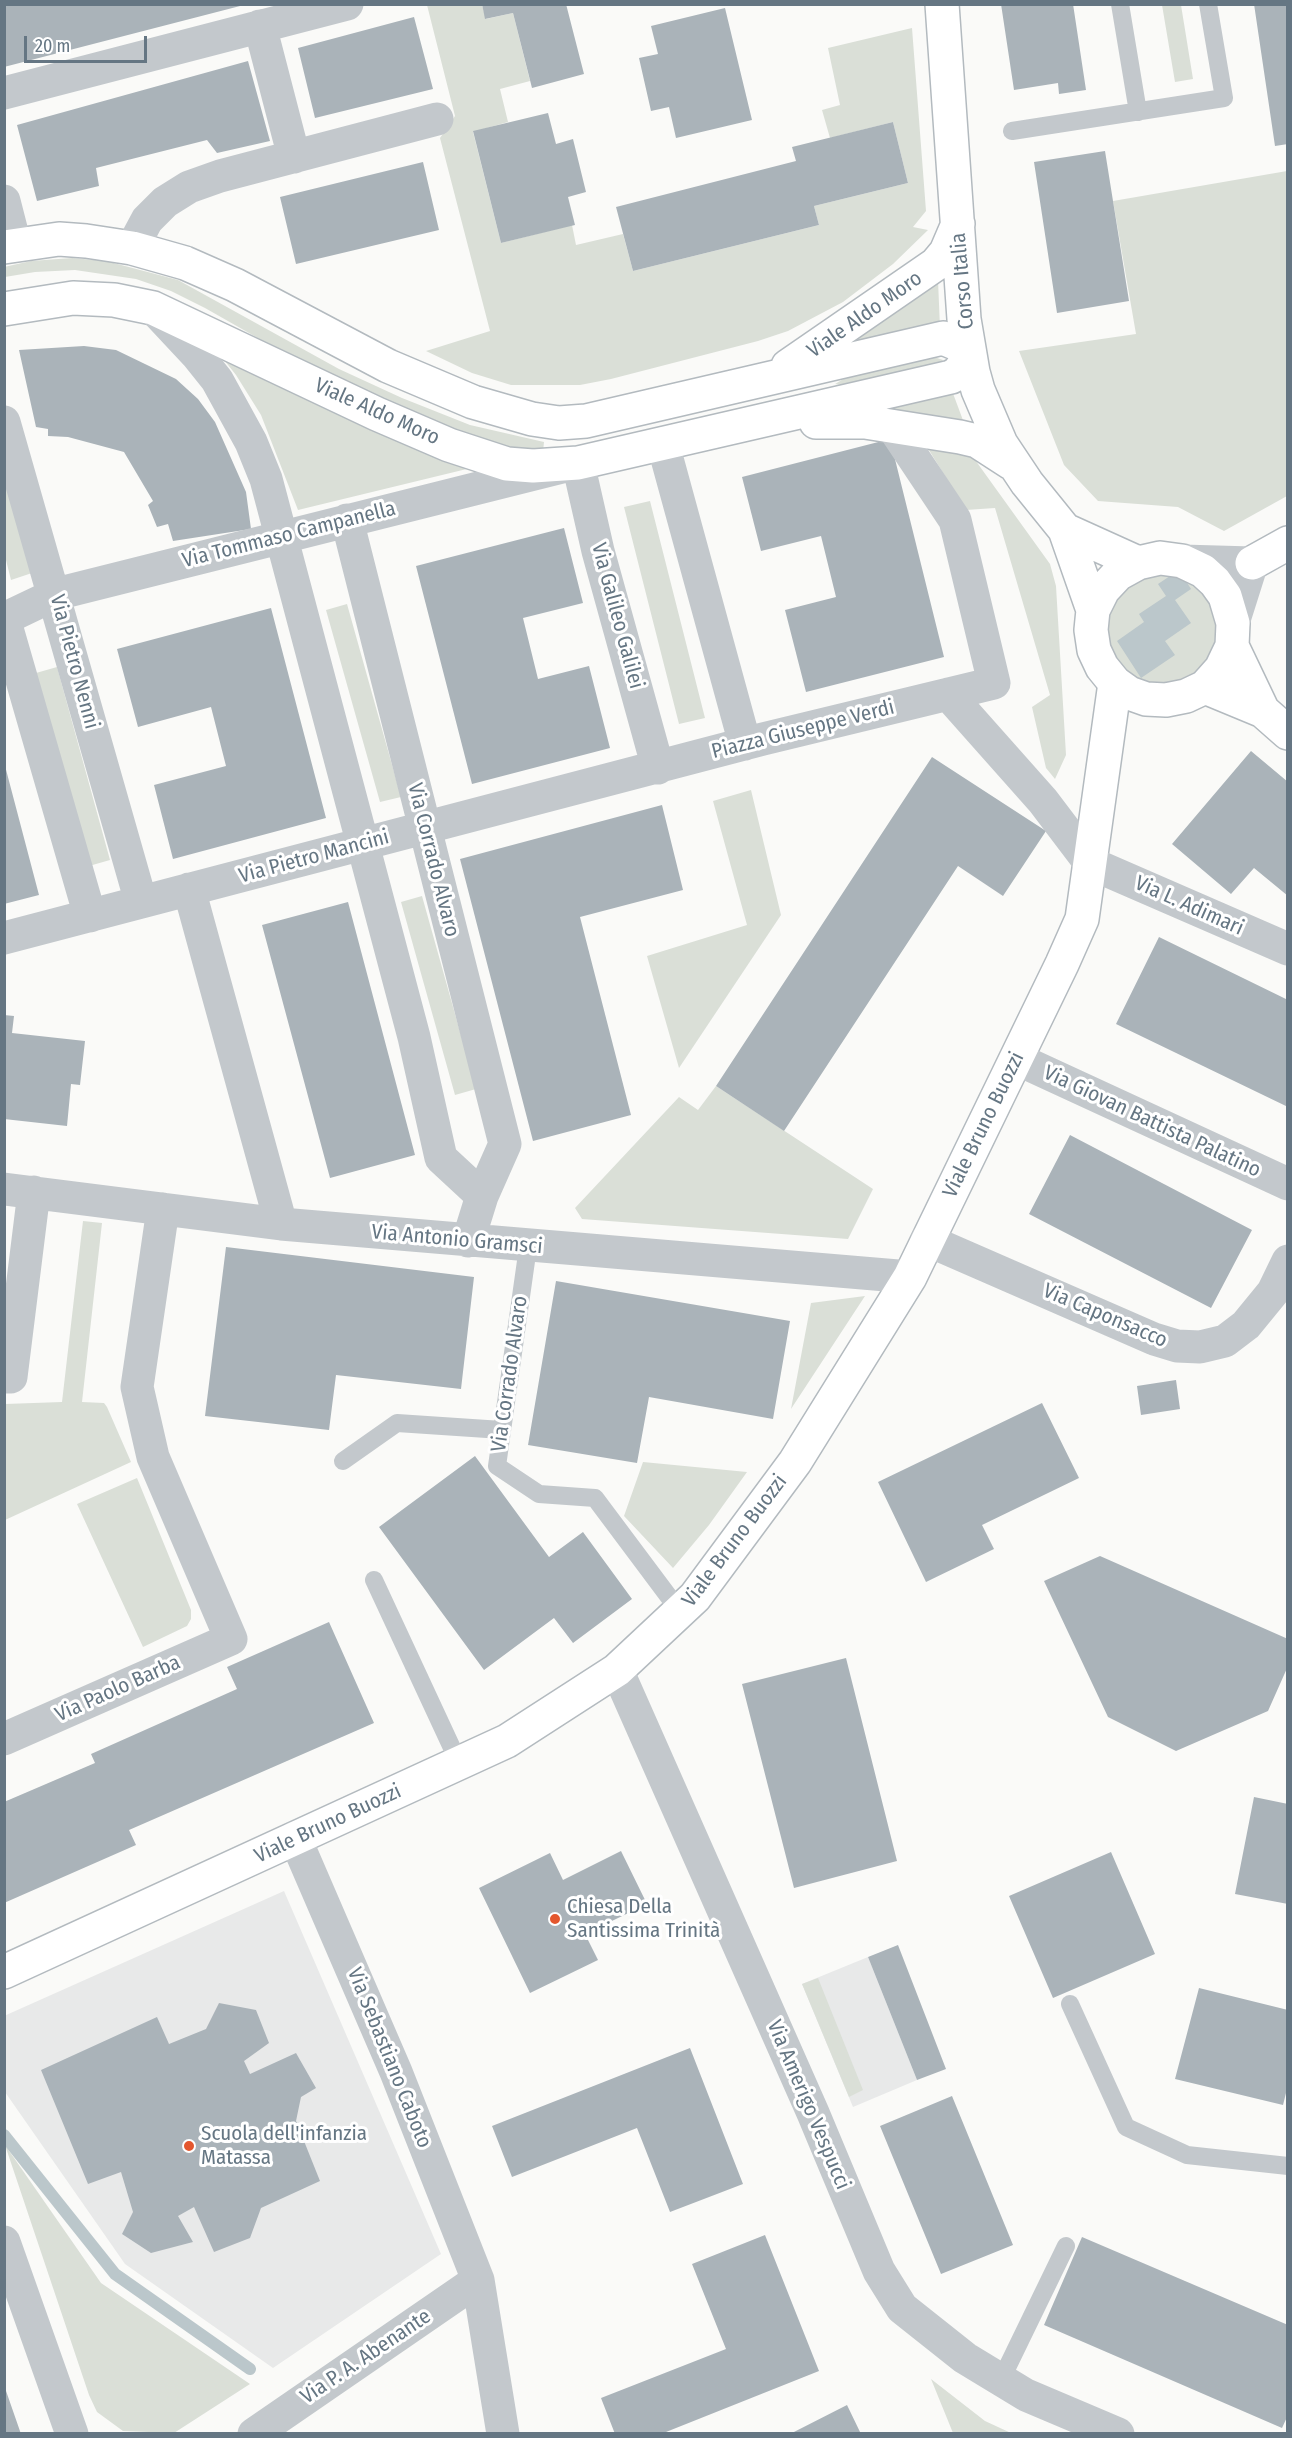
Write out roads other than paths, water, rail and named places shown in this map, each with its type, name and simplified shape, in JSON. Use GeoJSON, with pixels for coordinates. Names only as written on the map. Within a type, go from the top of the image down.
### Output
{"type":"FeatureCollection","features":[{"type":"Feature","properties":{"kind":"main road","name":"Corso Italia"},"geometry":{"type":"LineString","coordinates":[[942,4],[969,353],[978,390],[989,418],[1016,467],[1065,530]]}},
{"type":"Feature","properties":{"kind":"main road","name":"Viale Aldo Moro"},"geometry":{"type":"LineString","coordinates":[[751,384],[801,360],[924,274],[946,252],[958,224]]}},
{"type":"Feature","properties":{"kind":"main road","name":"Viale Aldo Moro"},"geometry":{"type":"LineString","coordinates":[[4,309],[72,298],[114,300],[153,308],[376,414],[479,456],[507,464],[533,466],[578,463],[951,377],[958,373],[969,353],[943,338],[586,421],[559,423],[532,419],[473,402],[388,366],[185,262],[132,248],[59,239],[10,245]]}},
{"type":"Feature","properties":{"kind":"main road","name":"Viale Aldo Moro"},"geometry":{"type":"LineString","coordinates":[[760,422],[865,422],[976,441],[1016,467]]}},
{"type":"Feature","properties":{"kind":"main road"},"geometry":{"type":"LineString","coordinates":[[1065,530],[1138,563]]}},
{"type":"Feature","properties":{"kind":"main road"},"geometry":{"type":"LineString","coordinates":[[1065,530],[1094,610]]}},
{"type":"Feature","properties":{"kind":"main road"},"geometry":{"type":"LineString","coordinates":[[1252,563],[1287,543]]}},
{"type":"Feature","properties":{"kind":"main road"},"geometry":{"type":"LineString","coordinates":[[1232,634],[1221,669],[1205,687],[1186,696],[1166,700],[1146,699],[1129,693],[1115,682],[1102,667],[1094,650],[1091,630],[1094,610],[1103,590],[1118,574],[1138,563],[1160,558],[1182,561],[1203,570],[1225,596],[1232,634],[1263,711]]}},
{"type":"Feature","properties":{"kind":"main road","name":"Viale Bruno Buozzi"},"geometry":{"type":"LineString","coordinates":[[4,1972],[507,1741],[617,1670],[681,1613],[695,1597],[795,1462],[910,1277],[1017,1059],[1082,919],[1115,682]]}},
{"type":"Feature","properties":{"kind":"main road"},"geometry":{"type":"LineString","coordinates":[[1205,687],[1263,711],[1287,733]]}},
{"type":"Feature","properties":{"kind":"main road"},"geometry":{"type":"LineString","coordinates":[[1102,775],[1146,699]]}},
{"type":"Feature","properties":{"kind":"street"},"geometry":{"type":"LineString","coordinates":[[4,93],[347,4]]}},
{"type":"Feature","properties":{"kind":"street"},"geometry":{"type":"LineString","coordinates":[[260,26],[294,157]]}},
{"type":"Feature","properties":{"kind":"street"},"geometry":{"type":"LineString","coordinates":[[132,248],[147,220],[165,202],[189,187],[220,176],[437,119]]}},
{"type":"Feature","properties":{"kind":"street"},"geometry":{"type":"LineString","coordinates":[[4,201],[10,245]]}},
{"type":"Feature","properties":{"kind":"street"},"geometry":{"type":"LineString","coordinates":[[153,308],[197,355],[236,412],[266,479],[414,1037],[441,1158],[482,1197]]}},
{"type":"Feature","properties":{"kind":"street","name":"Via Pietro Nenni"},"geometry":{"type":"LineString","coordinates":[[4,422],[56,594],[141,902]]}},
{"type":"Feature","properties":{"kind":"street","name":"Piazza Giuseppe Verdi"},"geometry":{"type":"LineString","coordinates":[[658,768],[745,744],[994,683],[955,520],[892,427]]}},
{"type":"Feature","properties":{"kind":"street"},"geometry":{"type":"LineString","coordinates":[[663,444],[745,744]]}},
{"type":"Feature","properties":{"kind":"street","name":"Via Tommaso Campanella"},"geometry":{"type":"LineString","coordinates":[[5,619],[56,594],[578,463]]}},
{"type":"Feature","properties":{"kind":"street","name":"Via Galileo Galilei"},"geometry":{"type":"LineString","coordinates":[[578,463],[598,551],[658,768]]}},
{"type":"Feature","properties":{"kind":"street","name":"Via Corrado Alvaro"},"geometry":{"type":"LineString","coordinates":[[347,520],[505,1144],[482,1197],[468,1241]]}},
{"type":"Feature","properties":{"kind":"street"},"geometry":{"type":"LineString","coordinates":[[1182,561],[1252,563],[1232,634]]}},
{"type":"Feature","properties":{"kind":"street"},"geometry":{"type":"LineString","coordinates":[[5,619],[90,916]]}},
{"type":"Feature","properties":{"kind":"street"},"geometry":{"type":"LineString","coordinates":[[948,694],[1043,801],[1090,863]]}},
{"type":"Feature","properties":{"kind":"street","name":"Via Pietro Mancini"},"geometry":{"type":"LineString","coordinates":[[4,938],[658,768]]}},
{"type":"Feature","properties":{"kind":"street","name":"Via L. Adimari"},"geometry":{"type":"LineString","coordinates":[[1090,863],[1287,949]]}},
{"type":"Feature","properties":{"kind":"street"},"geometry":{"type":"LineString","coordinates":[[189,889],[281,1224]]}},
{"type":"Feature","properties":{"kind":"street","name":"Via Giovan Battista Palatino"},"geometry":{"type":"LineString","coordinates":[[1017,1059],[1287,1184]]}},
{"type":"Feature","properties":{"kind":"street"},"geometry":{"type":"LineString","coordinates":[[4,1377],[11,1377],[19,1190]]}},
{"type":"Feature","properties":{"kind":"street","name":"Via Antonio Gramsci"},"geometry":{"type":"LineString","coordinates":[[19,1190],[281,1224],[910,1277]]}},
{"type":"Feature","properties":{"kind":"street","name":"Via Paolo Barba"},"geometry":{"type":"LineString","coordinates":[[4,1739],[231,1639],[153,1457],[137,1388],[163,1209]]}},
{"type":"Feature","properties":{"kind":"street","name":"Via Caponsacco"},"geometry":{"type":"LineString","coordinates":[[927,1240],[1154,1339],[1177,1346],[1200,1347],[1225,1341],[1246,1325],[1273,1292],[1287,1261]]}},
{"type":"Feature","properties":{"kind":"street","name":"Via Amerigo Vespucci"},"geometry":{"type":"LineString","coordinates":[[617,1670],[813,2113],[879,2271],[902,2308],[964,2358],[1026,2395],[1118,2433]]}},
{"type":"Feature","properties":{"kind":"street","name":"Via Sebastiano Caboto"},"geometry":{"type":"LineString","coordinates":[[295,1838],[396,2072],[478,2280],[503,2433]]}},
{"type":"Feature","properties":{"kind":"street"},"geometry":{"type":"LineString","coordinates":[[4,2242],[72,2433]]}},
{"type":"Feature","properties":{"kind":"street","name":"Via P. A. Abenante"},"geometry":{"type":"LineString","coordinates":[[254,2433],[478,2280]]}},
{"type":"Feature","properties":{"kind":"lane"},"geometry":{"type":"LineString","coordinates":[[1120,4],[1138,112]]}},
{"type":"Feature","properties":{"kind":"lane"},"geometry":{"type":"LineString","coordinates":[[1012,131],[1224,98],[1208,4]]}},
{"type":"Feature","properties":{"kind":"lane","name":"Via Corrado Alvaro"},"geometry":{"type":"LineString","coordinates":[[528,1246],[496,1466],[539,1494],[595,1498],[681,1613]]}},
{"type":"Feature","properties":{"kind":"lane"},"geometry":{"type":"LineString","coordinates":[[343,1461],[396,1423],[502,1430]]}},
{"type":"Feature","properties":{"kind":"lane"},"geometry":{"type":"LineString","coordinates":[[374,1580],[459,1763]]}},
{"type":"Feature","properties":{"kind":"lane"},"geometry":{"type":"LineString","coordinates":[[1070,2004],[1126,2127],[1187,2155],[1287,2166]]}},
{"type":"Feature","properties":{"kind":"lane"},"geometry":{"type":"LineString","coordinates":[[1001,2380],[1066,2246]]}},
{"type":"Feature","properties":{"kind":"waterway"},"geometry":{"type":"LineString","coordinates":[[4,2135],[115,2274],[250,2369]]}},
{"type":"Feature","properties":{"kind":"place","name":"Chiesa Della Santissima Trinità"},"geometry":{"type":"Point","coordinates":[555,1919]}},
{"type":"Feature","properties":{"kind":"place","name":"Scuola dell'infanzia Matassa"},"geometry":{"type":"Point","coordinates":[189,2146]}}]}
